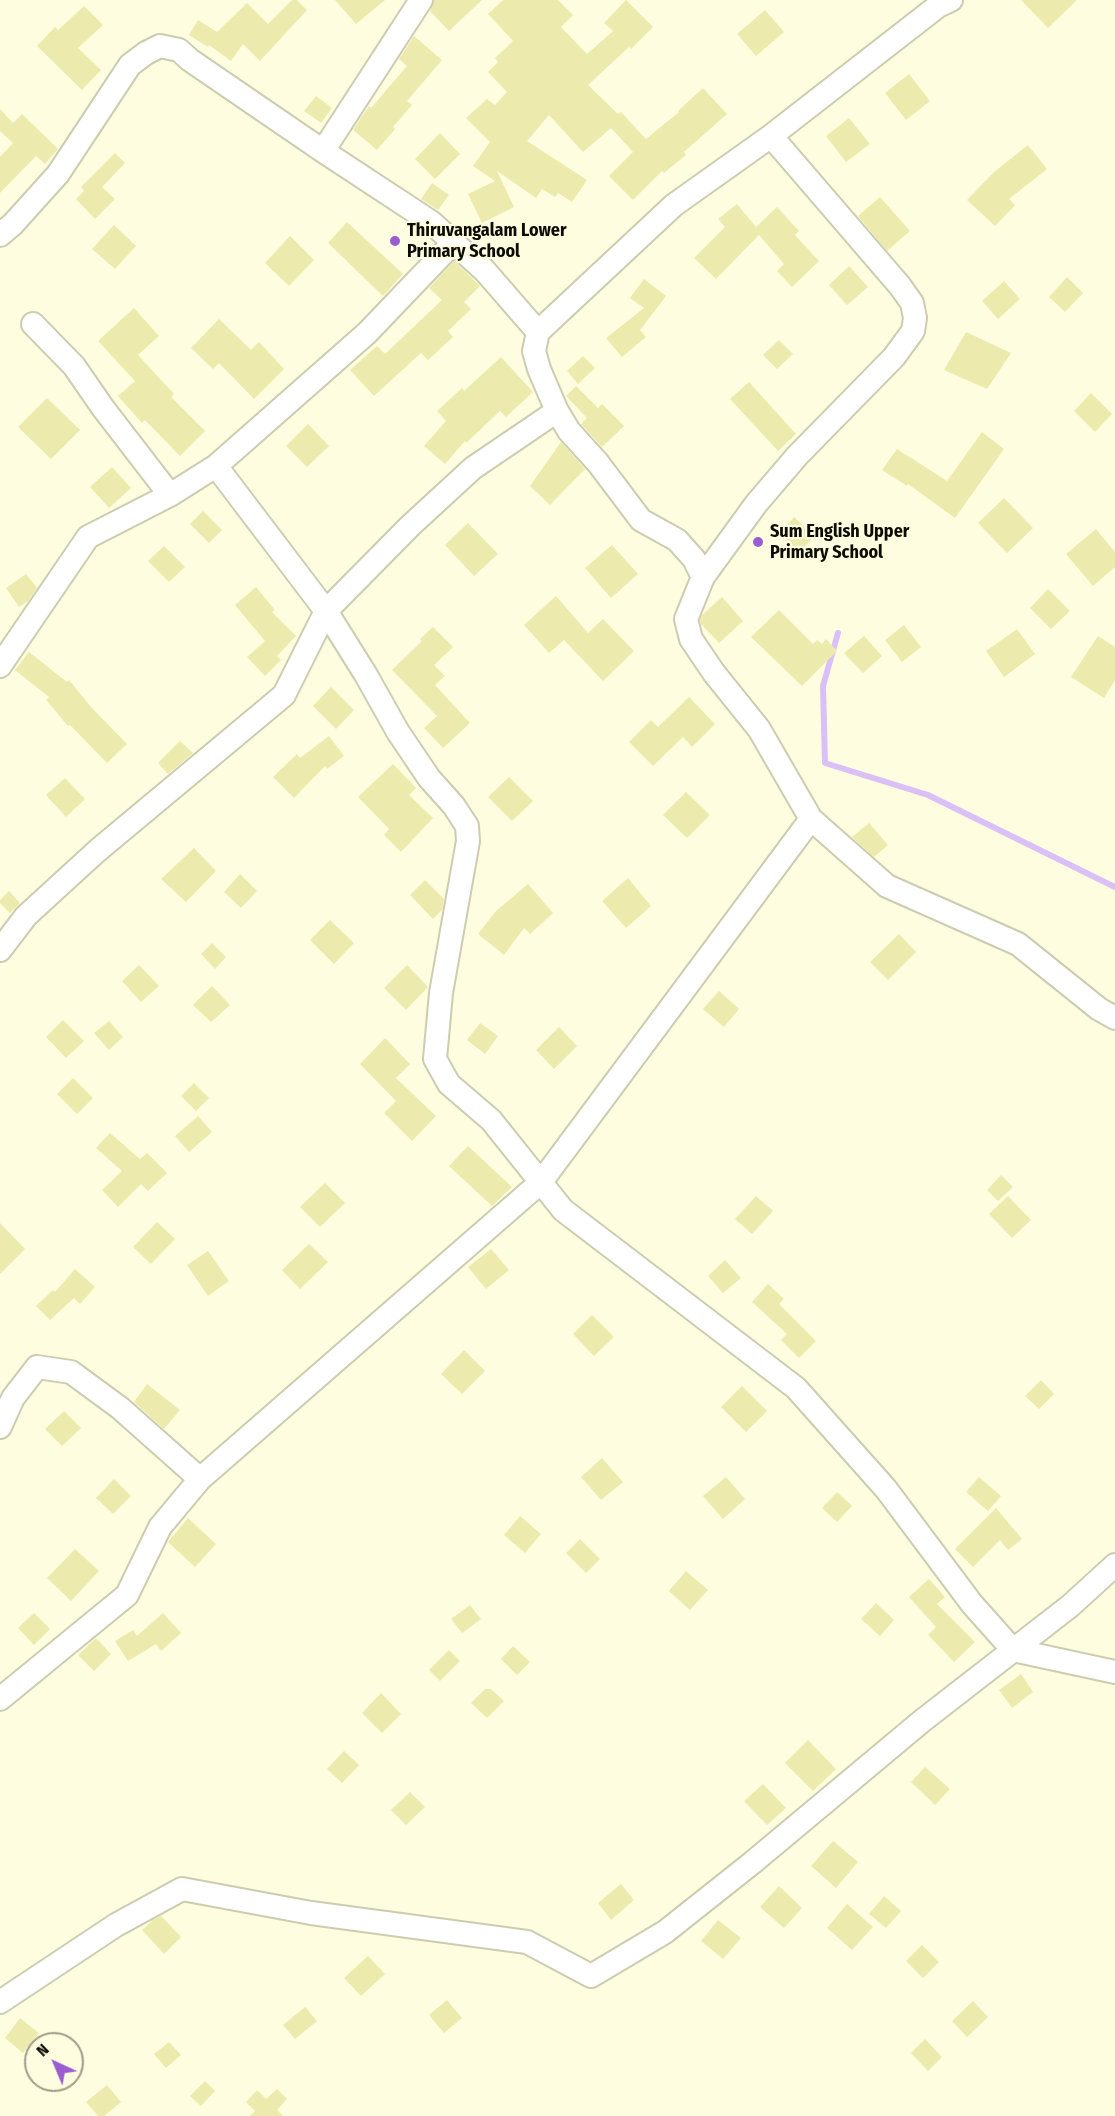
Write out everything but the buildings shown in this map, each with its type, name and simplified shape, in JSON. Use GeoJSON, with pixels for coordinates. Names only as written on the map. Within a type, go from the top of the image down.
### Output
{"type":"FeatureCollection","features":[{"type":"Feature","properties":{"kind":"street"},"geometry":{"type":"LineString","coordinates":[[323,151],[422,0]]}},
{"type":"Feature","properties":{"kind":"street"},"geometry":{"type":"LineString","coordinates":[[703,577],[694,559],[677,540],[641,520],[569,431],[556,411],[538,369],[534,351],[538,333],[674,206],[771,136],[940,2]]}},
{"type":"Feature","properties":{"kind":"street"},"geometry":{"type":"LineString","coordinates":[[0,235],[13,224],[58,174],[130,65],[160,46],[179,50],[190,60],[323,151],[431,222],[485,271],[538,333]]}},
{"type":"Feature","properties":{"kind":"street"},"geometry":{"type":"LineString","coordinates":[[771,136],[900,286],[912,303],[915,318],[913,331],[894,357],[797,456],[763,496],[703,577],[686,619],[690,639],[759,729],[811,819],[887,886],[1018,944],[1099,1009],[1115,1018]]}},
{"type":"Feature","properties":{"kind":"street"},"geometry":{"type":"LineString","coordinates":[[0,666],[88,537],[170,495],[216,466],[367,333],[454,242]]}},
{"type":"Feature","properties":{"kind":"street"},"geometry":{"type":"LineString","coordinates":[[33,324],[74,366],[103,408],[170,495]]}},
{"type":"Feature","properties":{"kind":"street"},"geometry":{"type":"LineString","coordinates":[[0,950],[26,916],[97,851],[284,695],[326,611],[410,526],[473,468],[556,411]]}},
{"type":"Feature","properties":{"kind":"street"},"geometry":{"type":"LineString","coordinates":[[216,466],[326,611],[398,732],[429,778],[454,806],[467,826],[468,841],[441,993],[435,1059],[449,1084],[491,1120],[563,1210],[796,1388],[886,1489],[972,1604],[1013,1650],[1115,1672]]}},
{"type":"Feature","properties":{"kind":"street"},"geometry":{"type":"LineString","coordinates":[[0,1699],[128,1595],[160,1527],[200,1479],[541,1182],[811,819]]}},
{"type":"Feature","properties":{"kind":"street"},"geometry":{"type":"LineString","coordinates":[[0,1427],[13,1398],[37,1367],[71,1372],[120,1408],[200,1479]]}},
{"type":"Feature","properties":{"kind":"street"},"geometry":{"type":"LineString","coordinates":[[0,2002],[116,1925],[182,1889],[311,1913],[527,1942],[591,1976],[665,1932],[752,1863],[922,1720],[1070,1606],[1115,1565]]}},
{"type":"Feature","properties":{"kind":"waterway"},"geometry":{"type":"LineString","coordinates":[[838,633],[823,686],[825,763],[928,795],[1115,887]]}},
{"type":"Feature","properties":{"kind":"place","name":"Thiruvangalam Lower Primary School"},"geometry":{"type":"Point","coordinates":[395,241]}},
{"type":"Feature","properties":{"kind":"place","name":"Sum English Upper Primary School"},"geometry":{"type":"Point","coordinates":[758,542]}}]}
